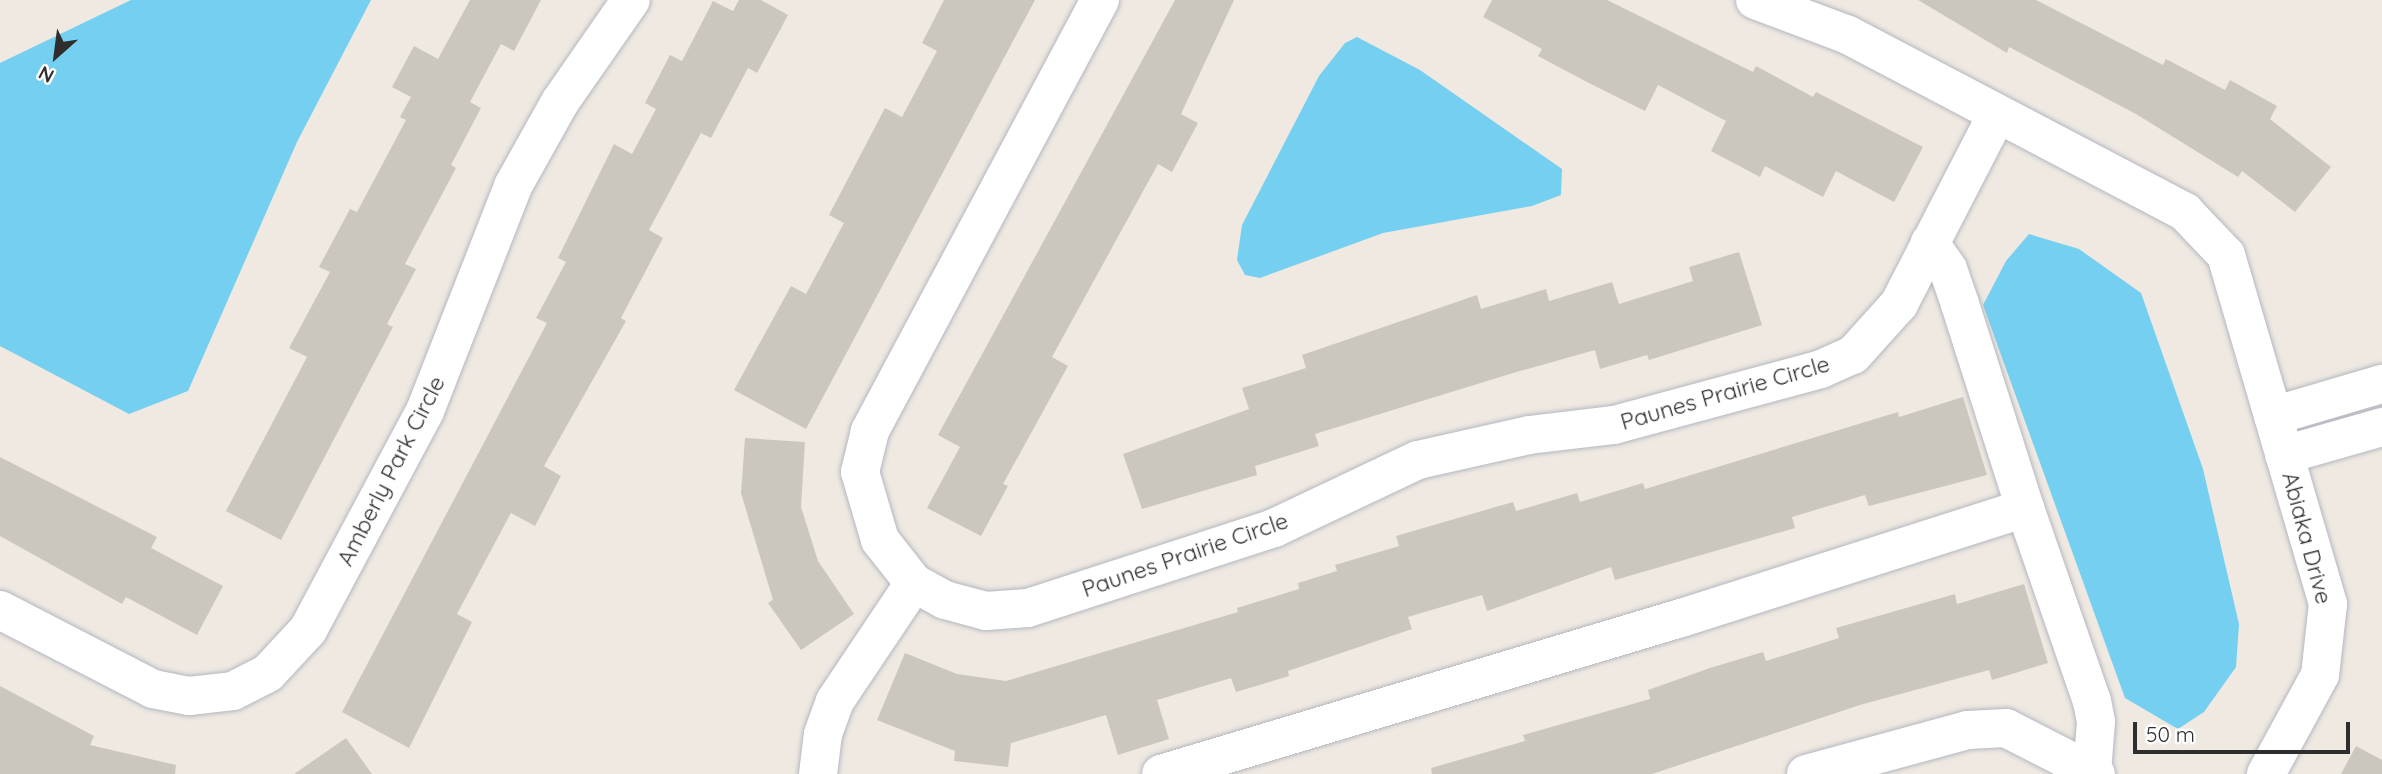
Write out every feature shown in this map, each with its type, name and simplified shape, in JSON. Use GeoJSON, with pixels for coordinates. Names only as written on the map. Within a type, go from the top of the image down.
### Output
{"type":"FeatureCollection","features":[{"type":"Feature","properties":{"kind":"street","name":"Amberly Park Circle"},"geometry":{"type":"LineString","coordinates":[[0,610],[153,690],[189,696],[233,691],[268,673],[308,630],[425,411],[513,186],[560,102],[631,0]]}},
{"type":"Feature","properties":{"kind":"street","name":"Paunes Prairie Circle"},"geometry":{"type":"LineString","coordinates":[[1100,0],[870,431],[860,472],[866,505],[880,540],[914,583],[945,600],[986,611],[1028,608],[1274,528],[1418,460],[1529,435],[1615,425],[1821,369],[1853,355],[1879,332],[1930,243],[1997,114]]}},
{"type":"Feature","properties":{"kind":"street"},"geometry":{"type":"LineString","coordinates":[[1755,0],[1848,35],[2185,212],[2226,255],[2273,416],[2382,384]]}},
{"type":"Feature","properties":{"kind":"street"},"geometry":{"type":"LineString","coordinates":[[1806,774],[1968,730],[2006,728],[2094,773],[2096,722],[2092,701],[2025,508],[1961,304],[1948,269],[1930,243]]}},
{"type":"Feature","properties":{"kind":"street","name":"Abiaka Drive"},"geometry":{"type":"LineString","coordinates":[[2266,774],[2320,675],[2326,641],[2328,604],[2273,416]]}},
{"type":"Feature","properties":{"kind":"street"},"geometry":{"type":"LineString","coordinates":[[2284,456],[2382,427]]}},
{"type":"Feature","properties":{"kind":"street"},"geometry":{"type":"LineString","coordinates":[[1161,774],[1681,618],[2025,508]]}},
{"type":"Feature","properties":{"kind":"street"},"geometry":{"type":"LineString","coordinates":[[824,772],[823,734],[835,701],[914,583]]}},
{"type":"Feature","properties":{"kind":"water"},"geometry":{"type":"Polygon","coordinates":[[[131,0],[371,0],[297,142],[188,391],[129,414],[0,346],[0,63],[131,0]]]}},
{"type":"Feature","properties":{"kind":"water"},"geometry":{"type":"Polygon","coordinates":[[[1357,37],[1420,70],[1562,169],[1561,195],[1532,206],[1383,233],[1260,278],[1245,275],[1237,260],[1242,225],[1319,76],[1345,43],[1357,37]]]}},
{"type":"Feature","properties":{"kind":"water"},"geometry":{"type":"Polygon","coordinates":[[[2029,234],[2079,249],[2141,293],[2203,469],[2239,624],[2236,667],[2204,712],[2178,729],[2125,698],[1983,305],[2006,261],[2029,234]]]}},
{"type":"Feature","properties":{"kind":"building"},"geometry":{"type":"Polygon","coordinates":[[[470,0],[541,0],[514,51],[501,44],[470,102],[481,108],[451,165],[456,168],[405,264],[416,269],[387,324],[393,327],[281,540],[226,511],[307,357],[289,348],[330,272],[319,267],[350,209],[357,212],[406,120],[400,117],[411,97],[392,87],[414,46],[438,59],[470,0]]]}},
{"type":"Feature","properties":{"kind":"building"},"geometry":{"type":"Polygon","coordinates":[[[739,0],[761,0],[788,15],[757,73],[748,68],[711,138],[701,133],[649,230],[663,238],[621,318],[626,321],[544,466],[561,476],[535,526],[511,513],[457,614],[472,622],[409,748],[342,712],[547,323],[536,318],[566,262],[558,258],[614,144],[632,154],[656,109],[645,103],[670,55],[682,61],[713,1],[733,11],[739,0]]]}},
{"type":"Feature","properties":{"kind":"building"},"geometry":{"type":"Polygon","coordinates":[[[944,0],[1035,0],[806,429],[734,390],[791,286],[806,294],[844,223],[829,215],[885,108],[902,117],[937,51],[922,43],[944,0]]]}},
{"type":"Feature","properties":{"kind":"building"},"geometry":{"type":"Polygon","coordinates":[[[1175,0],[1234,0],[1181,114],[1198,123],[1172,172],[1158,164],[1052,357],[1068,366],[1003,484],[1008,486],[981,536],[927,508],[960,447],[938,435],[1175,0]]]}},
{"type":"Feature","properties":{"kind":"building"},"geometry":{"type":"Polygon","coordinates":[[[1492,0],[1607,0],[1753,72],[1756,66],[1813,97],[1816,92],[1923,147],[1894,202],[1836,171],[1823,197],[1765,166],[1760,177],[1711,151],[1726,121],[1658,85],[1645,111],[1585,81],[1538,56],[1542,49],[1483,17],[1492,0]]]}},
{"type":"Feature","properties":{"kind":"building"},"geometry":{"type":"Polygon","coordinates":[[[1918,0],[2036,0],[2163,65],[2166,59],[2225,90],[2230,80],[2277,106],[2270,119],[2331,167],[2295,212],[2242,171],[2238,177],[2136,114],[2009,47],[2007,53],[1918,0]]]}},
{"type":"Feature","properties":{"kind":"building"},"geometry":{"type":"Polygon","coordinates":[[[1739,252],[1762,325],[1649,360],[1647,355],[1600,369],[1595,350],[1513,373],[1315,434],[1319,446],[1255,466],[1257,475],[1142,509],[1123,454],[1249,409],[1242,388],[1306,368],[1302,355],[1477,295],[1481,309],[1546,289],[1549,301],[1612,282],[1619,304],[1693,281],[1689,267],[1739,252]]]}},
{"type":"Feature","properties":{"kind":"building"},"geometry":{"type":"Polygon","coordinates":[[[1963,397],[1987,475],[1869,506],[1865,495],[1792,517],[1795,528],[1615,580],[1611,567],[1487,611],[1482,595],[1408,617],[1412,629],[1288,671],[1289,676],[1236,692],[1231,678],[1157,700],[1169,739],[1118,755],[1106,715],[1011,743],[1008,767],[954,761],[955,751],[877,720],[905,653],[957,674],[1006,681],[1238,612],[1237,608],[1299,589],[1298,583],[1337,571],[1335,565],[1399,546],[1396,536],[1513,502],[1516,511],[1577,493],[1580,502],[1643,483],[1645,489],[1898,412],[1899,417],[1963,397]]]}},
{"type":"Feature","properties":{"kind":"building"},"geometry":{"type":"Polygon","coordinates":[[[745,438],[805,442],[801,507],[818,561],[854,614],[801,650],[768,603],[773,600],[741,493],[745,438]]]}},
{"type":"Feature","properties":{"kind":"building"},"geometry":{"type":"Polygon","coordinates":[[[0,457],[157,537],[151,548],[223,586],[197,635],[126,597],[122,604],[0,536],[0,457]]]}},
{"type":"Feature","properties":{"kind":"building"},"geometry":{"type":"Polygon","coordinates":[[[2024,584],[2048,663],[1992,680],[1989,670],[1860,705],[1652,774],[1432,774],[1431,768],[1525,741],[1523,735],[1650,699],[1648,690],[1710,668],[1763,652],[1766,661],[1839,638],[1836,628],[1955,594],[1957,604],[2024,584]]]}},
{"type":"Feature","properties":{"kind":"building"},"geometry":{"type":"Polygon","coordinates":[[[0,686],[94,736],[90,745],[176,765],[175,774],[0,774],[0,686]]]}},
{"type":"Feature","properties":{"kind":"building"},"geometry":{"type":"Polygon","coordinates":[[[346,738],[372,774],[294,774],[346,738]]]}},
{"type":"Feature","properties":{"kind":"building"},"geometry":{"type":"Polygon","coordinates":[[[2356,746],[2382,760],[2382,774],[2341,774],[2356,746]]]}}]}
